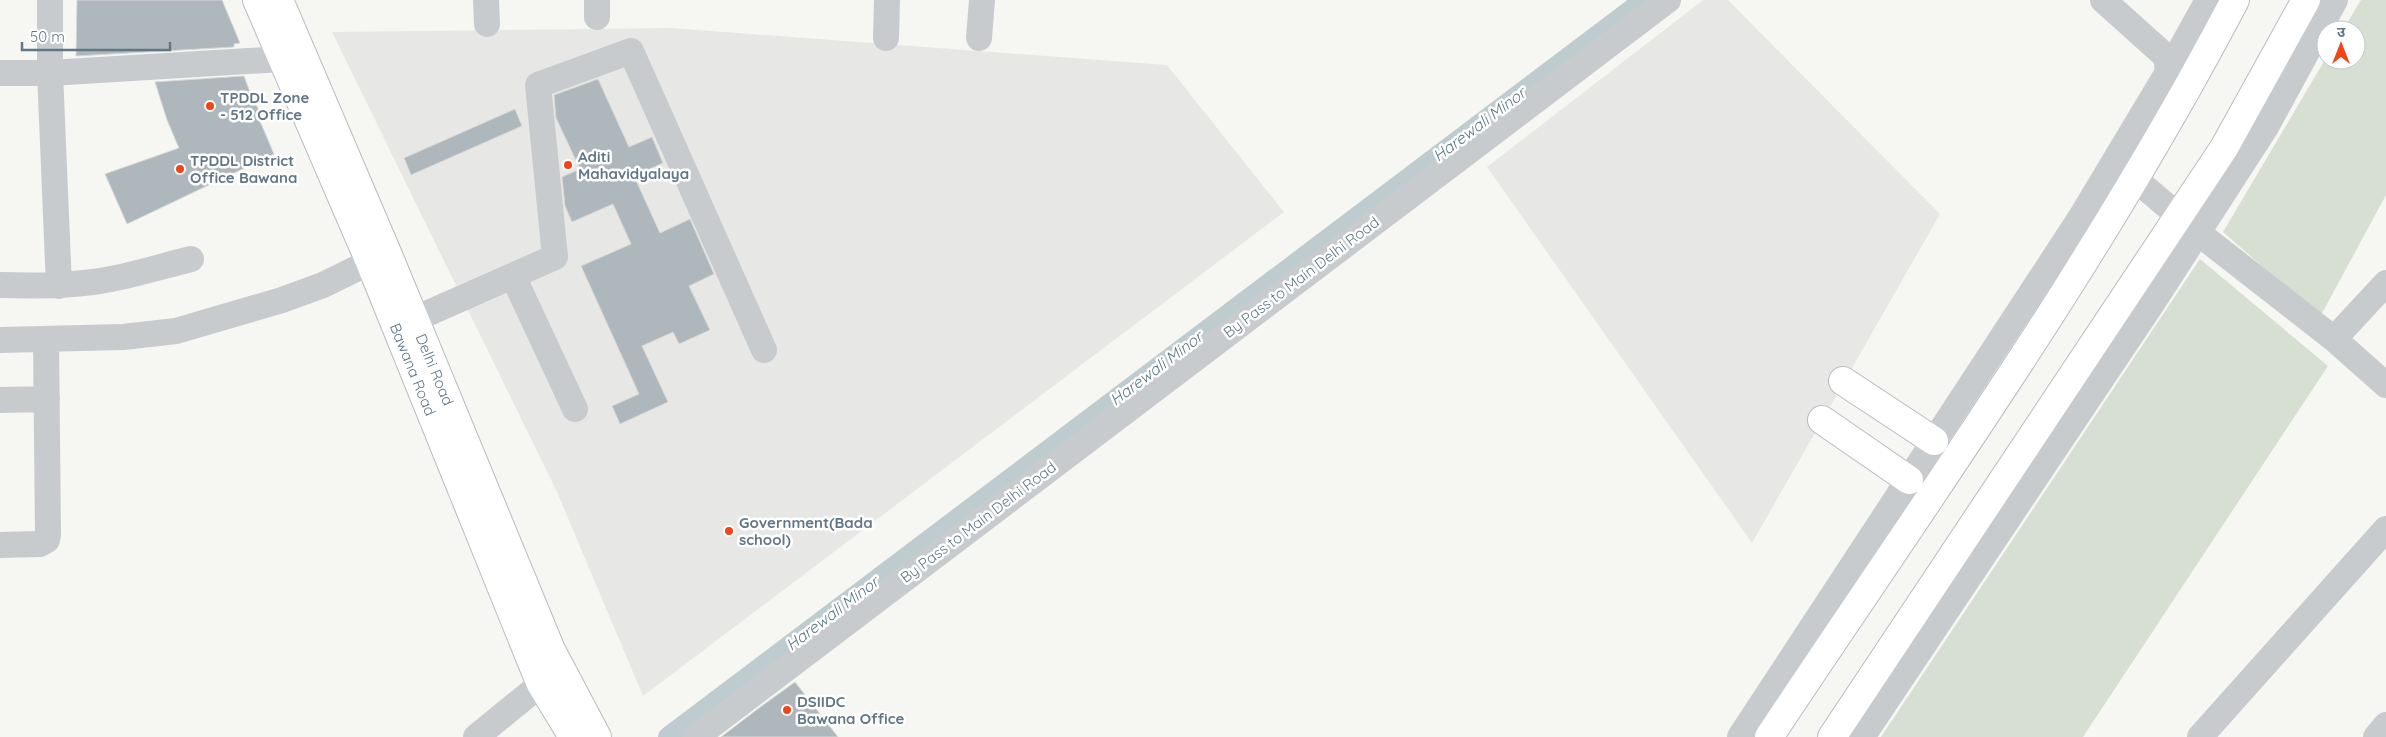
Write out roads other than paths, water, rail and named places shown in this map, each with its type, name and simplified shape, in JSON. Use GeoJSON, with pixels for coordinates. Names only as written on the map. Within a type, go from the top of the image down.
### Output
{"type":"FeatureCollection","features":[{"type":"Feature","properties":{"kind":"main road","name":"Bawana Road"},"geometry":{"type":"LineString","coordinates":[[257,0],[292,55],[370,262],[541,684],[566,704],[573,737]]}},
{"type":"Feature","properties":{"kind":"main road","name":"Delhi Road"},"geometry":{"type":"LineString","coordinates":[[279,0],[292,55],[415,319],[551,650],[566,704],[597,737]]}},
{"type":"Feature","properties":{"kind":"main road"},"geometry":{"type":"LineString","coordinates":[[1769,737],[2090,254],[2125,169],[2197,73],[2235,0]]}},
{"type":"Feature","properties":{"kind":"main road"},"geometry":{"type":"LineString","coordinates":[[1832,737],[2188,224],[2224,148],[2306,0]]}},
{"type":"Feature","properties":{"kind":"main road"},"geometry":{"type":"LineString","coordinates":[[1843,380],[1934,442]]}},
{"type":"Feature","properties":{"kind":"main road"},"geometry":{"type":"LineString","coordinates":[[1822,420],[1909,480]]}},
{"type":"Feature","properties":{"kind":"street"},"geometry":{"type":"LineString","coordinates":[[50,0],[50,73],[59,286]]}},
{"type":"Feature","properties":{"kind":"street"},"geometry":{"type":"LineString","coordinates":[[886,38],[887,0]]}},
{"type":"Feature","properties":{"kind":"street"},"geometry":{"type":"LineString","coordinates":[[979,38],[982,0]]}},
{"type":"Feature","properties":{"kind":"street","name":"By Pass to Main Delhi Road"},"geometry":{"type":"LineString","coordinates":[[696,737],[1668,0]]}},
{"type":"Feature","properties":{"kind":"street"},"geometry":{"type":"LineString","coordinates":[[2104,0],[2162,52],[2167,61],[2168,72]]}},
{"type":"Feature","properties":{"kind":"street"},"geometry":{"type":"LineString","coordinates":[[2128,0],[2166,42],[2172,44],[2188,36]]}},
{"type":"Feature","properties":{"kind":"street"},"geometry":{"type":"LineString","coordinates":[[1740,737],[2081,217],[2125,169],[2168,72],[2208,0]]}},
{"type":"Feature","properties":{"kind":"street"},"geometry":{"type":"LineString","coordinates":[[1862,737],[2188,224],[2266,127],[2335,0]]}},
{"type":"Feature","properties":{"kind":"street"},"geometry":{"type":"LineString","coordinates":[[415,319],[555,257],[538,85],[631,51],[764,350]]}},
{"type":"Feature","properties":{"kind":"street"},"geometry":{"type":"LineString","coordinates":[[0,73],[50,73],[292,55]]}},
{"type":"Feature","properties":{"kind":"street"},"geometry":{"type":"LineString","coordinates":[[2125,169],[2188,224],[2334,339],[2386,386]]}},
{"type":"Feature","properties":{"kind":"street"},"geometry":{"type":"LineString","coordinates":[[0,285],[59,286],[134,274],[191,259]]}},
{"type":"Feature","properties":{"kind":"street"},"geometry":{"type":"LineString","coordinates":[[0,340],[123,337],[184,329],[282,300],[323,285],[370,262]]}},
{"type":"Feature","properties":{"kind":"street"},"geometry":{"type":"LineString","coordinates":[[513,276],[575,409]]}},
{"type":"Feature","properties":{"kind":"street"},"geometry":{"type":"LineString","coordinates":[[2334,339],[2386,283]]}},
{"type":"Feature","properties":{"kind":"street"},"geometry":{"type":"LineString","coordinates":[[0,545],[40,544],[47,540],[46,339]]}},
{"type":"Feature","properties":{"kind":"street"},"geometry":{"type":"LineString","coordinates":[[0,400],[47,399]]}},
{"type":"Feature","properties":{"kind":"street"},"geometry":{"type":"LineString","coordinates":[[2200,737],[2386,529]]}},
{"type":"Feature","properties":{"kind":"street"},"geometry":{"type":"LineString","coordinates":[[476,737],[541,684]]}},
{"type":"Feature","properties":{"kind":"street"},"geometry":{"type":"LineString","coordinates":[[2376,737],[2386,725]]}},
{"type":"Feature","properties":{"kind":"waterway","name":"Harewali Minor"},"geometry":{"type":"LineString","coordinates":[[668,737],[1644,0]]}},
{"type":"Feature","properties":{"kind":"place","name":"TPDDL Zone - 512 Office"},"geometry":{"type":"Point","coordinates":[210,106]}},
{"type":"Feature","properties":{"kind":"place","name":"Aditi Mahavidyalaya"},"geometry":{"type":"Point","coordinates":[568,165]}},
{"type":"Feature","properties":{"kind":"place","name":"TPDDL District Office Bawana"},"geometry":{"type":"Point","coordinates":[180,169]}},
{"type":"Feature","properties":{"kind":"place","name":"Government(Bada school)"},"geometry":{"type":"Point","coordinates":[729,531]}},
{"type":"Feature","properties":{"kind":"place","name":"DSIIDC Bawana Office"},"geometry":{"type":"Point","coordinates":[787,710]}}]}
